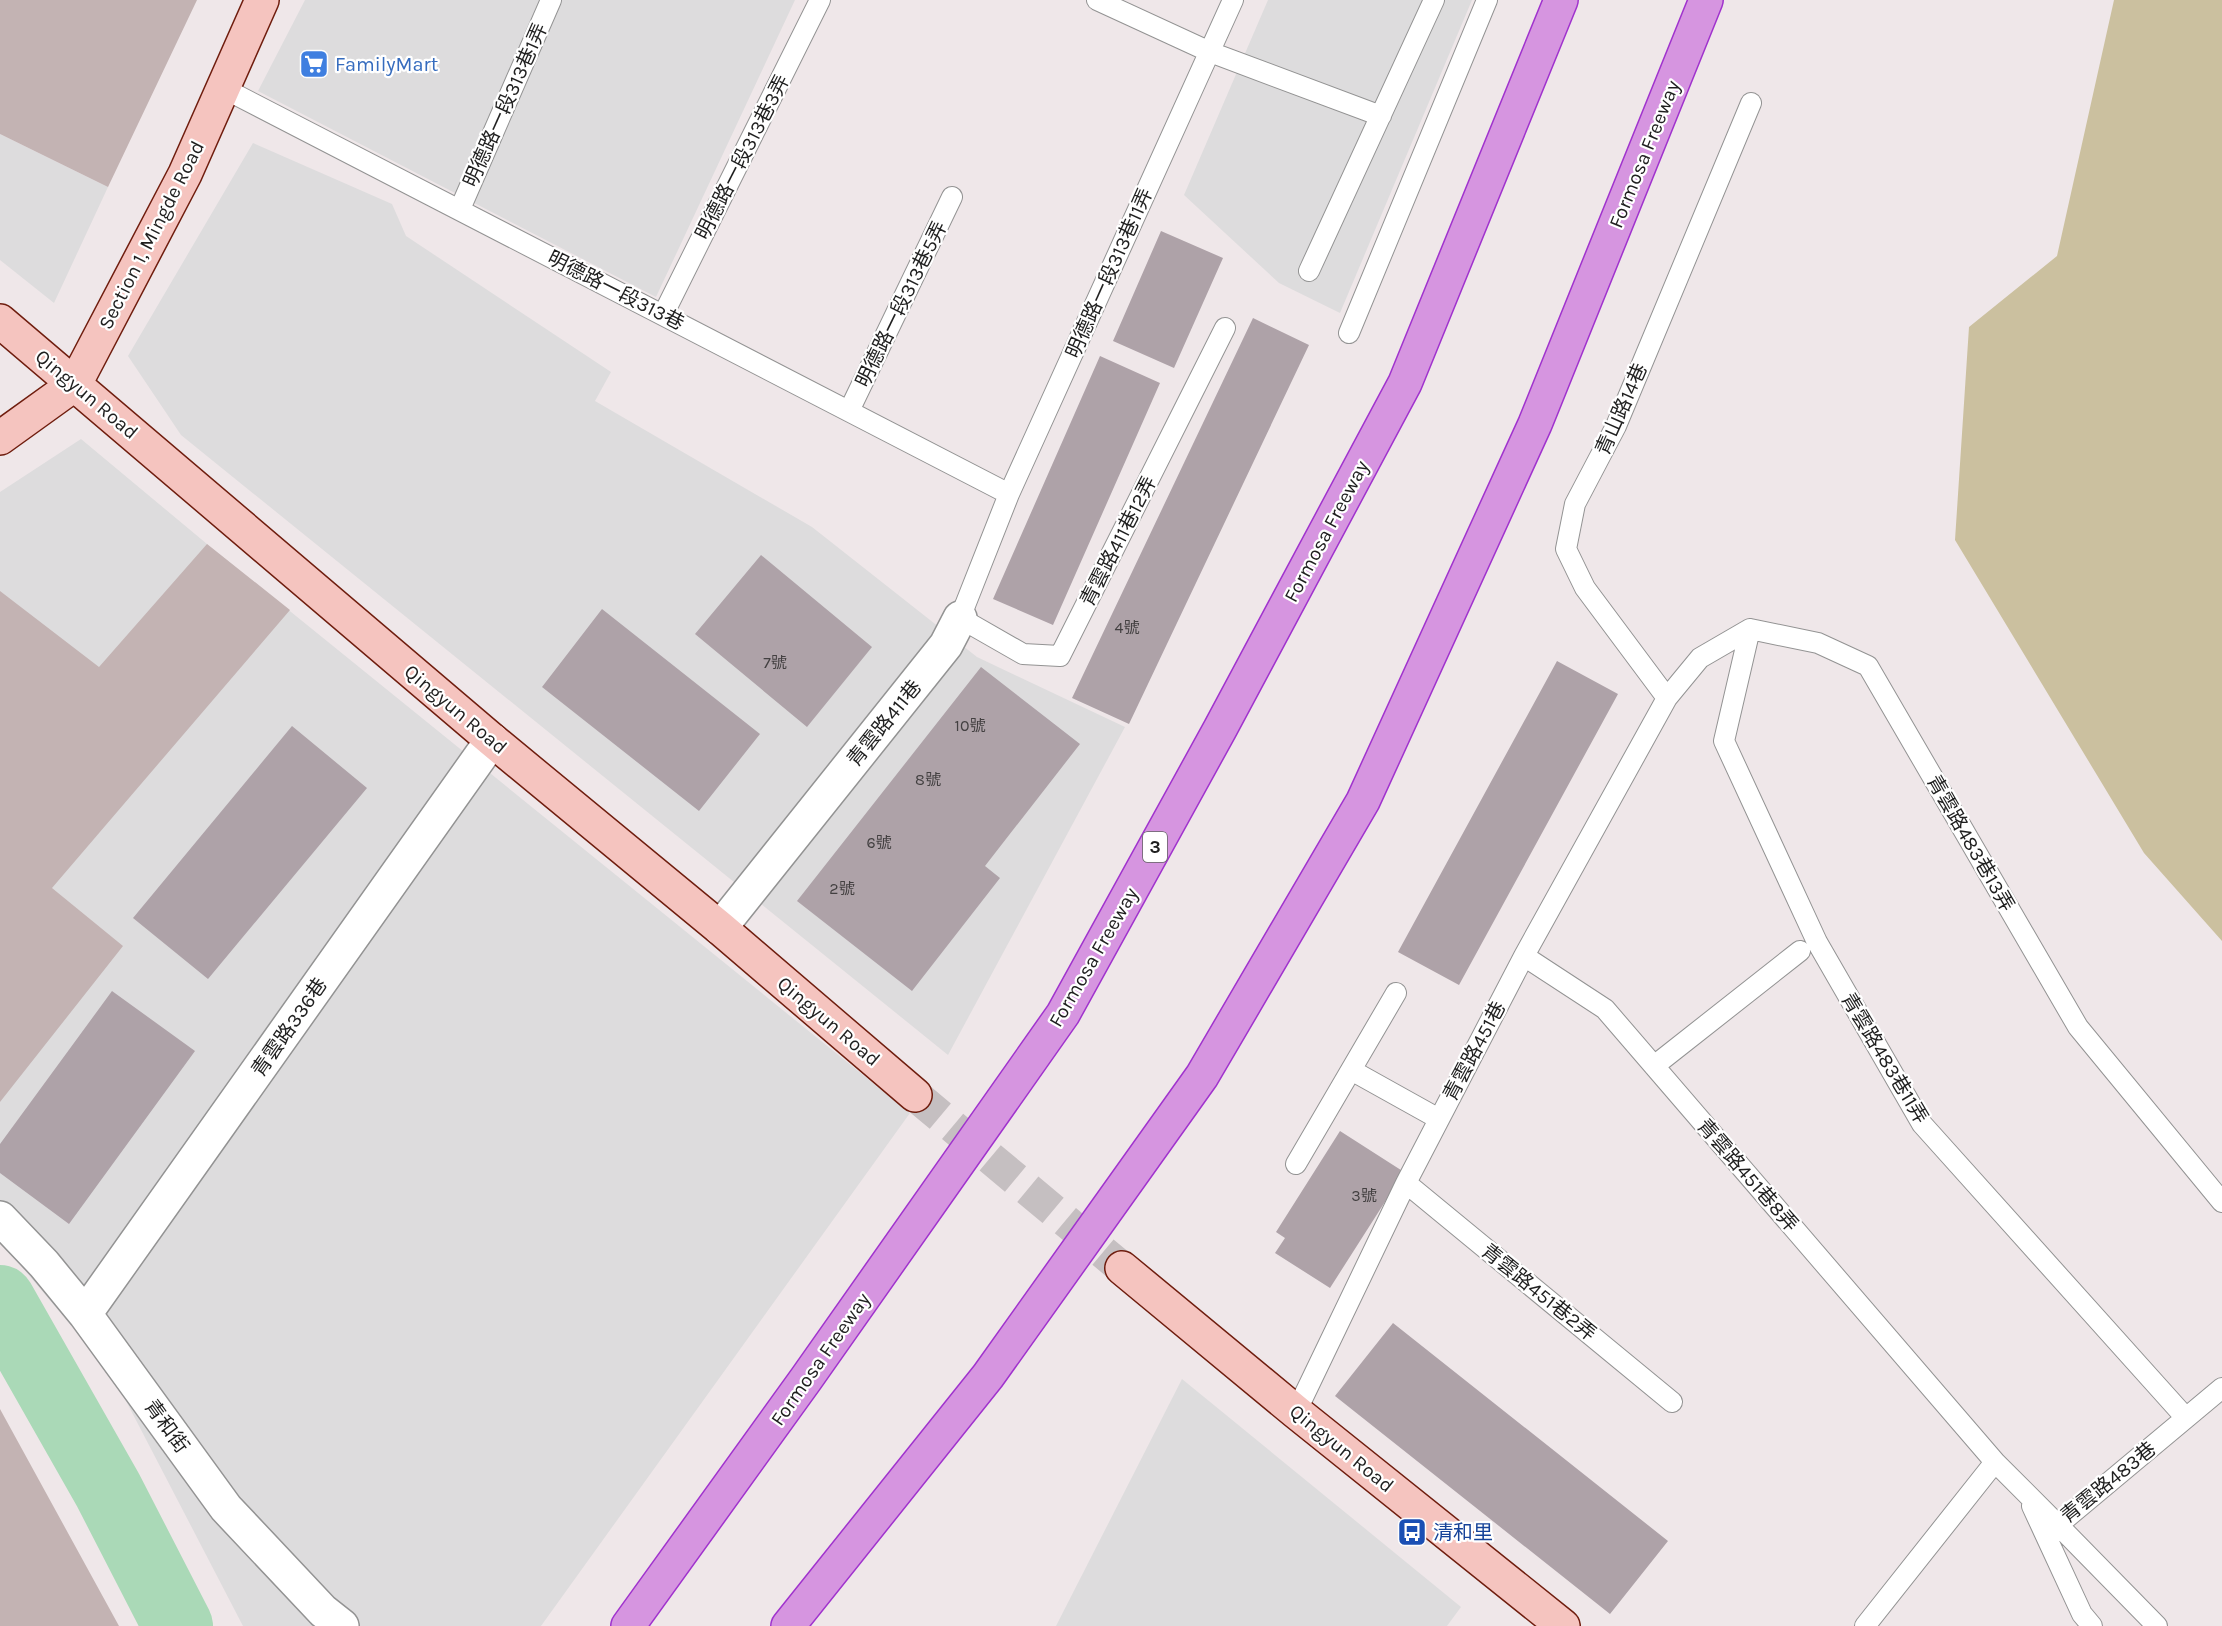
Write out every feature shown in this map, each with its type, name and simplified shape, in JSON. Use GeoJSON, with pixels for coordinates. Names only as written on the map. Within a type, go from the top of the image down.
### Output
{"type":"FeatureCollection","features":[{"type":"Feature","properties":{"kind":"highway","name":"Formosa Freeway"},"geometry":{"type":"LineString","coordinates":[[628,1626],[1063,1014],[1220,729],[1405,383],[1561,0]]}},
{"type":"Feature","properties":{"kind":"highway","name":"Formosa Freeway"},"geometry":{"type":"LineString","coordinates":[[788,1626],[987,1376],[1202,1076],[1363,801],[1535,424],[1706,0]]}},
{"type":"Feature","properties":{"kind":"street","name":"Section 1, Mingde Road"},"geometry":{"type":"LineString","coordinates":[[0,438],[75,384],[185,174],[262,0]]}},
{"type":"Feature","properties":{"kind":"street","name":"Qingyun Road"},"geometry":{"type":"LineString","coordinates":[[0,321],[492,740],[720,928],[915,1095]]}},
{"type":"Feature","properties":{"kind":"street","name":"青雲路411巷"},"geometry":{"type":"LineString","coordinates":[[720,928],[946,645],[960,618]]}},
{"type":"Feature","properties":{"kind":"street","name":"青雲路336巷"},"geometry":{"type":"LineString","coordinates":[[85,1314],[492,740]]}},
{"type":"Feature","properties":{"kind":"street","name":"青和街"},"geometry":{"type":"LineString","coordinates":[[0,1218],[44,1264],[85,1314],[226,1508],[323,1611],[342,1626]]}},
{"type":"Feature","properties":{"kind":"street","name":"Qingyun Road"},"geometry":{"type":"LineString","coordinates":[[1122,1268],[1296,1412],[1563,1626]]}},
{"type":"Feature","properties":{"kind":"lane","name":"明德路一段313巷1弄"},"geometry":{"type":"LineString","coordinates":[[460,209],[551,0]]}},
{"type":"Feature","properties":{"kind":"lane","name":"明德路一段313巷3弄"},"geometry":{"type":"LineString","coordinates":[[663,315],[820,0]]}},
{"type":"Feature","properties":{"kind":"lane"},"geometry":{"type":"LineString","coordinates":[[1097,0],[1210,52],[1381,116]]}},
{"type":"Feature","properties":{"kind":"lane","name":"明德路一段313巷11弄"},"geometry":{"type":"LineString","coordinates":[[1009,494],[1233,0]]}},
{"type":"Feature","properties":{"kind":"lane"},"geometry":{"type":"LineString","coordinates":[[1310,271],[1434,0]]}},
{"type":"Feature","properties":{"kind":"lane"},"geometry":{"type":"LineString","coordinates":[[1349,333],[1487,0]]}},
{"type":"Feature","properties":{"kind":"lane","name":"明德路一段313巷"},"geometry":{"type":"LineString","coordinates":[[223,88],[1009,494]]}},
{"type":"Feature","properties":{"kind":"lane","name":"青山路14巷"},"geometry":{"type":"LineString","coordinates":[[1667,698],[1586,588],[1566,549],[1575,504],[1616,426],[1751,103]]}},
{"type":"Feature","properties":{"kind":"lane","name":"明德路一段313巷5弄"},"geometry":{"type":"LineString","coordinates":[[849,411],[952,197]]}},
{"type":"Feature","properties":{"kind":"lane","name":"青雲路411巷12弄"},"geometry":{"type":"LineString","coordinates":[[960,618],[1023,654],[1060,656],[1225,328]]}},
{"type":"Feature","properties":{"kind":"lane","name":"青雲路411巷"},"geometry":{"type":"LineString","coordinates":[[960,618],[1009,494]]}},
{"type":"Feature","properties":{"kind":"lane"},"geometry":{"type":"LineString","coordinates":[[1667,698],[1700,658],[1749,629]]}},
{"type":"Feature","properties":{"kind":"lane","name":"青雲路483巷13弄"},"geometry":{"type":"LineString","coordinates":[[1749,629],[1818,643],[1868,666],[2078,1027],[2222,1202]]}},
{"type":"Feature","properties":{"kind":"lane","name":"青雲路483巷11弄"},"geometry":{"type":"LineString","coordinates":[[1749,629],[1724,741],[1817,942],[1922,1124],[2186,1418]]}},
{"type":"Feature","properties":{"kind":"lane","name":"青雲路451巷"},"geometry":{"type":"LineString","coordinates":[[1296,1412],[1439,1119],[1524,956],[1667,698]]}},
{"type":"Feature","properties":{"kind":"lane"},"geometry":{"type":"LineString","coordinates":[[1654,1066],[1800,951]]}},
{"type":"Feature","properties":{"kind":"lane","name":"青雲路451巷8弄"},"geometry":{"type":"LineString","coordinates":[[1524,956],[1605,1009],[1995,1462]]}},
{"type":"Feature","properties":{"kind":"lane"},"geometry":{"type":"LineString","coordinates":[[1296,1164],[1396,993]]}},
{"type":"Feature","properties":{"kind":"lane"},"geometry":{"type":"LineString","coordinates":[[1351,1070],[1439,1119]]}},
{"type":"Feature","properties":{"kind":"lane","name":"青雲路451巷2弄"},"geometry":{"type":"LineString","coordinates":[[1406,1183],[1672,1402]]}},
{"type":"Feature","properties":{"kind":"lane","name":"青雲路483巷"},"geometry":{"type":"LineString","coordinates":[[1995,1462],[2058,1525],[2222,1388]]}},
{"type":"Feature","properties":{"kind":"lane"},"geometry":{"type":"LineString","coordinates":[[1865,1626],[1995,1462]]}},
{"type":"Feature","properties":{"kind":"lane"},"geometry":{"type":"LineString","coordinates":[[2026,1492],[2082,1614],[2092,1626]]}},
{"type":"Feature","properties":{"kind":"lane"},"geometry":{"type":"LineString","coordinates":[[2058,1525],[2157,1626]]}},
{"type":"Feature","properties":{"kind":"shaded area"},"geometry":{"type":"Polygon","coordinates":[[[0,0],[197,0],[108,187],[0,134],[0,0]]]}},
{"type":"Feature","properties":{"kind":"shaded area"},"geometry":{"type":"Polygon","coordinates":[[[305,0],[795,0],[656,297],[258,91],[305,0]]]}},
{"type":"Feature","properties":{"kind":"shaded area"},"geometry":{"type":"Polygon","coordinates":[[[1268,0],[1472,0],[1340,313],[1279,283],[1184,195],[1268,0]]]}},
{"type":"Feature","properties":{"kind":"shaded area"},"geometry":{"type":"Polygon","coordinates":[[[2114,0],[2222,0],[2222,941],[2144,853],[1955,540],[1969,327],[2057,256],[2114,0]]]}},
{"type":"Feature","properties":{"kind":"shaded area"},"geometry":{"type":"Polygon","coordinates":[[[0,134],[108,187],[54,303],[0,260],[0,134]]]}},
{"type":"Feature","properties":{"kind":"shaded area"},"geometry":{"type":"Polygon","coordinates":[[[253,143],[392,204],[406,236],[611,372],[595,401],[812,527],[977,657],[1125,727],[948,1055],[181,435],[128,356],[253,143]]]}},
{"type":"Feature","properties":{"kind":"shaded area"},"geometry":{"type":"Polygon","coordinates":[[[81,439],[207,544],[910,1113],[541,1626],[243,1626],[112,1374],[0,1241],[0,492],[81,439]]]}},
{"type":"Feature","properties":{"kind":"shaded area"},"geometry":{"type":"Polygon","coordinates":[[[207,544],[290,610],[52,888],[123,946],[0,1102],[0,591],[99,667],[207,544]]]}},
{"type":"Feature","properties":{"kind":"shaded area"},"geometry":{"type":"Polygon","coordinates":[[[1182,1379],[1461,1607],[1447,1626],[1056,1626],[1182,1379]]]}},
{"type":"Feature","properties":{"kind":"shaded area"},"geometry":{"type":"Polygon","coordinates":[[[0,1409],[119,1626],[0,1626],[0,1409]]]}},
{"type":"Feature","properties":{"kind":"building"},"geometry":{"type":"Polygon","coordinates":[[[1161,231],[1223,258],[1174,368],[1113,341],[1161,231]]]}},
{"type":"Feature","properties":{"kind":"building"},"geometry":{"type":"Polygon","coordinates":[[[1253,318],[1309,345],[1129,724],[1072,698],[1253,318]]]}},
{"type":"Feature","properties":{"kind":"building"},"geometry":{"type":"Polygon","coordinates":[[[1100,356],[1160,383],[1053,625],[993,599],[1100,356]]]}},
{"type":"Feature","properties":{"kind":"building"},"geometry":{"type":"Polygon","coordinates":[[[761,555],[872,647],[807,727],[695,634],[761,555]]]}},
{"type":"Feature","properties":{"kind":"building"},"geometry":{"type":"Polygon","coordinates":[[[602,609],[760,734],[699,811],[542,687],[602,609]]]}},
{"type":"Feature","properties":{"kind":"building"},"geometry":{"type":"Polygon","coordinates":[[[1557,661],[1618,694],[1459,985],[1398,952],[1557,661]]]}},
{"type":"Feature","properties":{"kind":"building"},"geometry":{"type":"Polygon","coordinates":[[[981,667],[1080,744],[985,866],[1000,878],[912,991],[797,901],[981,667]]]}},
{"type":"Feature","properties":{"kind":"building"},"geometry":{"type":"Polygon","coordinates":[[[292,726],[367,788],[208,979],[133,918],[292,726]]]}},
{"type":"Feature","properties":{"kind":"building"},"geometry":{"type":"Polygon","coordinates":[[[112,991],[195,1051],[69,1224],[0,1173],[0,1144],[112,991]]]}},
{"type":"Feature","properties":{"kind":"building"},"geometry":{"type":"Polygon","coordinates":[[[1340,1131],[1404,1172],[1330,1288],[1275,1253],[1285,1238],[1276,1232],[1340,1131]]]}},
{"type":"Feature","properties":{"kind":"building"},"geometry":{"type":"Polygon","coordinates":[[[1393,1323],[1668,1541],[1610,1614],[1335,1396],[1393,1323]]]}},
{"type":"Feature","properties":{"kind":"waterway"},"geometry":{"type":"LineString","coordinates":[[0,1300],[108,1490],[178,1626]]}},
{"type":"Feature","properties":{"kind":"tunnel"},"geometry":{"type":"LineString","coordinates":[[915,1095],[1122,1268]]}},
{"type":"Feature","properties":{"kind":"place","name":"FamilyMart"},"geometry":{"type":"Point","coordinates":[314,64]}},
{"type":"Feature","properties":{"kind":"place","name":"清和里"},"geometry":{"type":"Point","coordinates":[1412,1532]}}]}
